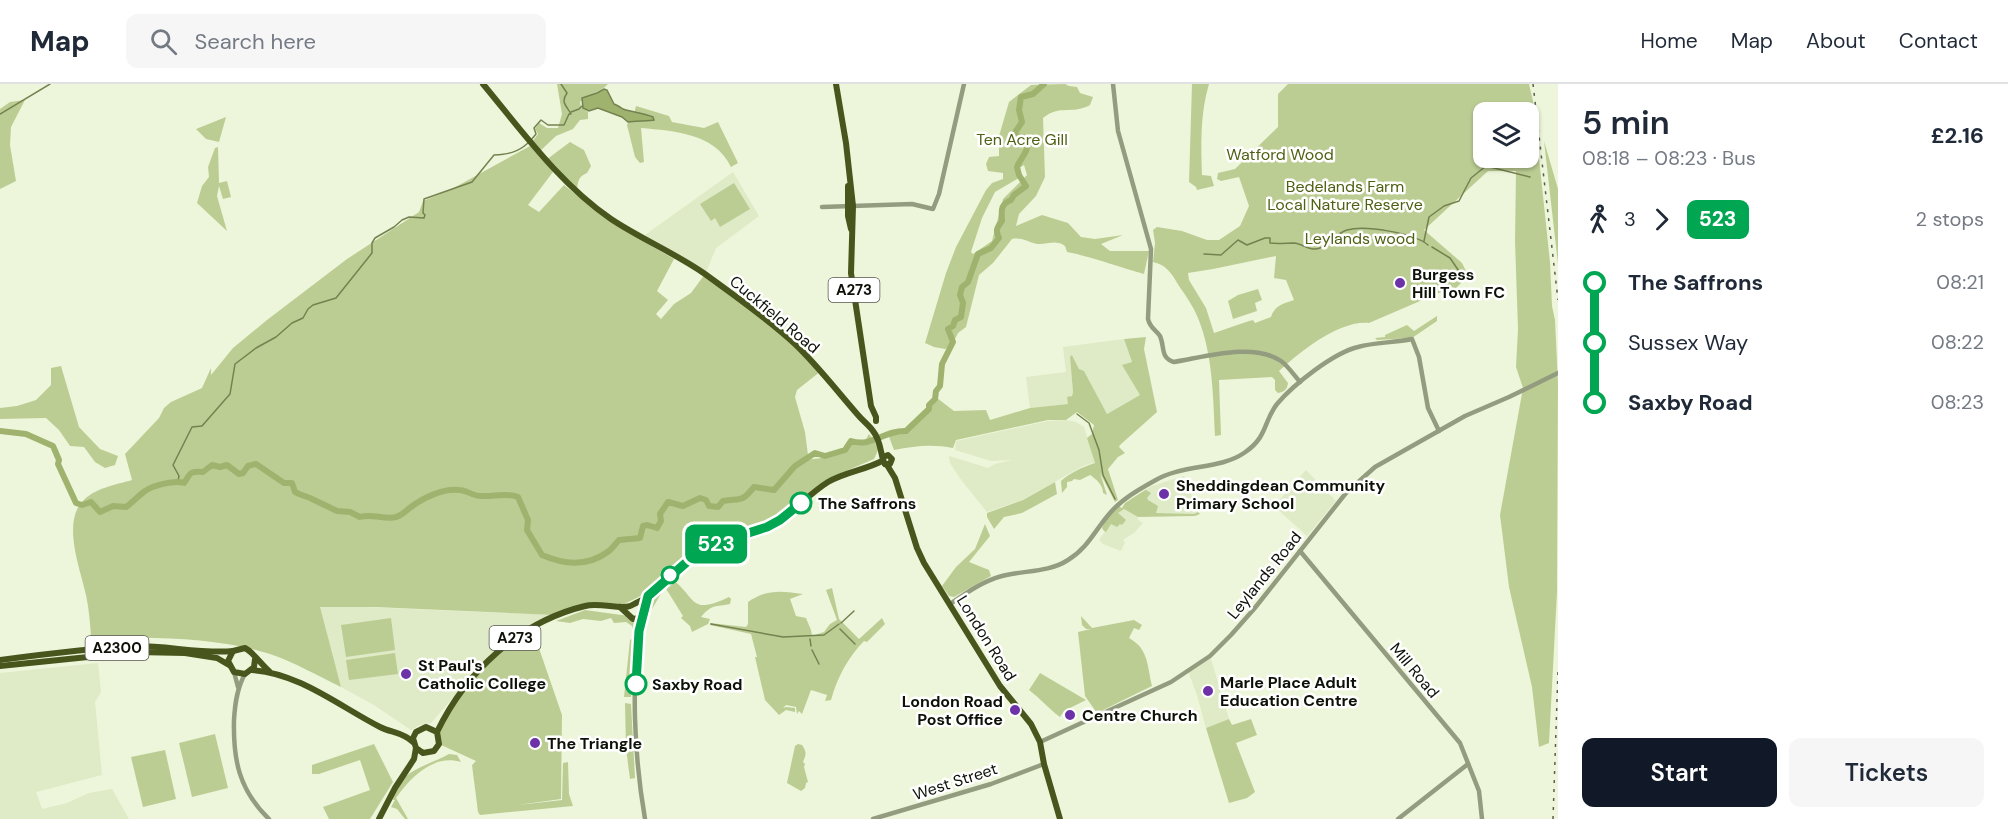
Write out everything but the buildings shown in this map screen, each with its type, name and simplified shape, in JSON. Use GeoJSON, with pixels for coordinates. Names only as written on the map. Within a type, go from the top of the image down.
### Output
{"type":"FeatureCollection","features":[{"type":"Feature","properties":{"kind":"main road","name":"Cuckfield Road"},"geometry":{"type":"LineString","coordinates":[[483,84],[558,173],[594,205],[611,219],[717,283],[793,342],[873,427]]}},
{"type":"Feature","properties":{"kind":"main road","name":"A273"},"geometry":{"type":"LineString","coordinates":[[836,84],[846,143],[852,232],[851,273],[872,406],[873,427]]}},
{"type":"Feature","properties":{"kind":"main road","name":"London Road"},"geometry":{"type":"LineString","coordinates":[[873,427],[924,563],[1000,686],[1026,717],[1040,742],[1060,819]]}},
{"type":"Feature","properties":{"kind":"main road","name":"A273"},"geometry":{"type":"LineString","coordinates":[[434,730],[484,663],[519,636],[550,618],[586,605],[601,604],[620,607],[633,604],[648,596],[705,549],[767,527],[788,514],[826,483],[848,473],[886,462]]}},
{"type":"Feature","properties":{"kind":"main road","name":"A273"},"geometry":{"type":"LineString","coordinates":[[644,607],[648,596]]}},
{"type":"Feature","properties":{"kind":"main road"},"geometry":{"type":"LineString","coordinates":[[633,604],[644,607],[645,612],[636,617],[628,611],[633,604]]}},
{"type":"Feature","properties":{"kind":"main road"},"geometry":{"type":"LineString","coordinates":[[620,607],[636,617]]}},
{"type":"Feature","properties":{"kind":"main road","name":"A2300"},"geometry":{"type":"LineString","coordinates":[[0,660],[137,646],[233,651]]}},
{"type":"Feature","properties":{"kind":"main road"},"geometry":{"type":"LineString","coordinates":[[270,671],[245,648],[233,651],[229,657],[229,665],[234,672],[245,674],[252,670],[270,671],[299,682],[383,728],[406,735],[423,753]]}},
{"type":"Feature","properties":{"kind":"main road","name":"A2300"},"geometry":{"type":"LineString","coordinates":[[0,666],[137,652],[185,653],[217,658],[229,665]]}},
{"type":"Feature","properties":{"kind":"main road"},"geometry":{"type":"LineString","coordinates":[[252,670],[255,659]]}},
{"type":"Feature","properties":{"kind":"main road"},"geometry":{"type":"LineString","coordinates":[[379,819],[414,759],[423,753],[431,752],[438,746],[440,740],[434,730],[424,727],[406,735]]}},
{"type":"Feature","properties":{"kind":"main road"},"geometry":{"type":"LineString","coordinates":[[414,759],[416,732]]}},
{"type":"Feature","properties":{"kind":"street"},"geometry":{"type":"LineString","coordinates":[[822,207],[912,204],[933,209],[939,194],[964,84]]}},
{"type":"Feature","properties":{"kind":"street"},"geometry":{"type":"LineString","coordinates":[[1113,84],[1118,131],[1151,249],[1148,319],[1160,337],[1167,360],[1174,362],[1242,351],[1261,353],[1280,361],[1300,382]]}},
{"type":"Feature","properties":{"kind":"street"},"geometry":{"type":"LineString","coordinates":[[950,604],[971,590],[997,578],[1048,569],[1066,562],[1083,550],[1109,514],[1121,502],[1163,476],[1178,470],[1226,461],[1242,454],[1263,434],[1277,404],[1300,382],[1356,347],[1412,339],[1419,357],[1428,408],[1439,431]]}},
{"type":"Feature","properties":{"kind":"street","name":"Leylands Road"},"geometry":{"type":"LineString","coordinates":[[1040,742],[1171,682],[1210,656],[1236,630],[1357,482],[1375,467],[1465,416],[1558,373]]}},
{"type":"Feature","properties":{"kind":"street","name":"Mill Road"},"geometry":{"type":"LineString","coordinates":[[1300,551],[1460,743],[1479,791],[1482,819]]}},
{"type":"Feature","properties":{"kind":"street"},"geometry":{"type":"LineString","coordinates":[[636,617],[639,631],[636,726],[645,819]]}},
{"type":"Feature","properties":{"kind":"street"},"geometry":{"type":"LineString","coordinates":[[234,672],[238,687],[234,738],[236,764],[250,796],[269,819]]}},
{"type":"Feature","properties":{"kind":"street"},"geometry":{"type":"LineString","coordinates":[[238,687],[245,674]]}},
{"type":"Feature","properties":{"kind":"street","name":"West Street"},"geometry":{"type":"LineString","coordinates":[[873,819],[991,784],[1044,764]]}},
{"type":"Feature","properties":{"kind":"street"},"geometry":{"type":"LineString","coordinates":[[1398,819],[1468,764]]}},
{"type":"Feature","properties":{"kind":"shaded area"},"geometry":{"type":"Polygon","coordinates":[[[604,89],[607,90],[614,104],[623,109],[646,114],[654,120],[628,122],[622,117],[598,108],[589,111],[583,108],[582,98],[604,89]]]}},
{"type":"Feature","properties":{"kind":"shaded area"},"geometry":{"type":"Polygon","coordinates":[[[733,172],[759,216],[716,248],[706,272],[645,235],[733,172]]]}},
{"type":"Feature","properties":{"kind":"shaded area"},"geometry":{"type":"Polygon","coordinates":[[[1124,339],[1132,362],[1123,366],[1140,395],[1107,414],[1084,371],[1079,370],[1073,356],[1070,357],[1073,392],[1068,404],[1030,408],[1026,377],[1066,372],[1063,347],[1124,339]]]}},
{"type":"Feature","properties":{"kind":"shaded area"},"geometry":{"type":"Polygon","coordinates":[[[1066,420],[1084,427],[1095,462],[1083,466],[1022,500],[987,512],[950,463],[949,456],[988,468],[1012,460],[991,461],[955,450],[956,441],[1048,421],[1066,420]]]}},
{"type":"Feature","properties":{"kind":"shaded area"},"geometry":{"type":"Polygon","coordinates":[[[1306,470],[1336,501],[1307,536],[1274,506],[1306,470]]]}},
{"type":"Feature","properties":{"kind":"shaded area","name":"Sheddingdean Community Primary School"},"geometry":{"type":"Polygon","coordinates":[[[1184,476],[1193,499],[1192,506],[1198,512],[1194,514],[1139,513],[1130,499],[1152,486],[1184,476]]]}},
{"type":"Feature","properties":{"kind":"shaded area"},"geometry":{"type":"Polygon","coordinates":[[[1122,508],[1138,517],[1138,520],[1143,523],[1134,533],[1124,539],[1121,551],[1099,540],[1122,508]]]}},
{"type":"Feature","properties":{"kind":"shaded area","name":"St Paul's Catholic College"},"geometry":{"type":"Polygon","coordinates":[[[318,605],[553,615],[485,661],[431,723],[411,730],[374,705],[341,687],[318,605]]]}},
{"type":"Feature","properties":{"kind":"shaded area","name":"Marle Place Adult Education Centre"},"geometry":{"type":"Polygon","coordinates":[[[1210,656],[1229,719],[1206,728],[1188,671],[1210,656]]]}},
{"type":"Feature","properties":{"kind":"shaded area"},"geometry":{"type":"Polygon","coordinates":[[[98,663],[101,692],[95,702],[102,775],[36,792],[42,809],[67,803],[89,793],[112,789],[129,819],[0,819],[0,673],[98,663]]]}},
{"type":"Feature","properties":{"kind":"green space"},"geometry":{"type":"Polygon","coordinates":[[[557,84],[608,84],[580,102],[581,107],[588,112],[588,119],[580,120],[573,129],[556,136],[539,152],[532,142],[538,134],[535,129],[539,123],[547,128],[558,128],[562,114],[557,84]]]}},
{"type":"Feature","properties":{"kind":"green space","name":"Ten Acre Gill"},"geometry":{"type":"Polygon","coordinates":[[[1065,84],[1077,87],[1080,93],[1093,97],[1090,105],[1084,108],[1055,111],[1043,118],[1045,177],[1036,196],[1019,214],[1016,226],[1042,215],[1068,223],[1081,237],[1095,239],[1123,235],[1101,244],[1110,251],[1149,251],[1144,274],[1067,252],[1065,246],[1058,243],[1037,244],[1012,239],[993,263],[979,275],[966,327],[958,333],[951,347],[945,349],[934,347],[925,343],[956,247],[986,190],[992,183],[1003,179],[1003,173],[988,171],[986,164],[989,157],[999,156],[999,136],[1009,102],[1031,85],[1065,84]],[[1024,165],[1018,169],[1019,178],[995,192],[982,218],[971,252],[973,254],[992,241],[1003,199],[1027,175],[1024,165]]]}},
{"type":"Feature","properties":{"kind":"green space"},"geometry":{"type":"Polygon","coordinates":[[[1192,84],[1209,84],[1201,140],[1202,175],[1211,176],[1214,186],[1197,190],[1189,182],[1192,84]]]}},
{"type":"Feature","properties":{"kind":"green space","name":"Bedelands Farm Local Nature Reserve"},"geometry":{"type":"Polygon","coordinates":[[[1288,84],[1529,84],[1533,102],[1473,102],[1473,168],[1539,168],[1539,158],[1555,320],[1558,383],[1557,592],[1549,743],[1539,747],[1532,687],[1509,587],[1500,515],[1523,388],[1516,367],[1518,329],[1515,241],[1516,171],[1488,171],[1424,230],[1462,263],[1467,273],[1466,278],[1451,293],[1448,289],[1369,323],[1357,323],[1345,327],[1321,339],[1279,371],[1288,383],[1282,392],[1278,393],[1275,390],[1275,380],[1272,377],[1219,380],[1221,435],[1215,436],[1211,376],[1203,332],[1194,309],[1171,274],[1162,265],[1153,262],[1155,243],[1153,230],[1157,227],[1182,231],[1207,240],[1219,240],[1240,226],[1249,206],[1239,177],[1221,181],[1217,179],[1218,173],[1235,169],[1278,127],[1278,94],[1288,84]],[[1276,256],[1188,273],[1189,280],[1206,308],[1214,333],[1249,321],[1253,320],[1255,323],[1271,317],[1277,308],[1294,300],[1286,280],[1274,278],[1276,256]]]}},
{"type":"Feature","properties":{"kind":"green space"},"geometry":{"type":"Polygon","coordinates":[[[25,100],[11,127],[10,145],[16,181],[0,189],[0,109],[10,102],[25,100]]]}},
{"type":"Feature","properties":{"kind":"green space"},"geometry":{"type":"Polygon","coordinates":[[[636,106],[669,116],[672,122],[704,128],[718,122],[738,163],[731,167],[715,147],[692,136],[641,128],[644,162],[640,163],[635,157],[627,125],[636,106]]]}},
{"type":"Feature","properties":{"kind":"green space"},"geometry":{"type":"Polygon","coordinates":[[[226,117],[219,142],[206,139],[196,129],[226,117]]]}},
{"type":"Feature","properties":{"kind":"green space"},"geometry":{"type":"Polygon","coordinates":[[[1544,141],[1558,189],[1558,264],[1544,141]]]}},
{"type":"Feature","properties":{"kind":"green space"},"geometry":{"type":"Polygon","coordinates":[[[570,142],[584,150],[591,166],[579,180],[577,190],[546,160],[570,142]]]}},
{"type":"Feature","properties":{"kind":"green space"},"geometry":{"type":"Polygon","coordinates":[[[530,146],[553,172],[528,205],[539,212],[564,185],[612,223],[674,259],[657,291],[668,300],[656,314],[661,319],[674,304],[691,293],[705,274],[764,319],[821,371],[797,390],[795,397],[805,432],[808,455],[804,460],[822,458],[848,449],[851,443],[865,441],[869,434],[879,448],[874,459],[832,477],[791,507],[777,521],[712,544],[647,593],[620,606],[608,604],[553,615],[375,607],[320,607],[341,687],[270,654],[229,644],[186,639],[100,639],[91,636],[87,600],[73,535],[76,511],[92,493],[132,480],[125,454],[159,418],[164,408],[171,402],[202,388],[211,368],[211,375],[233,348],[347,259],[419,212],[423,201],[450,190],[530,146]]]}},
{"type":"Feature","properties":{"kind":"green space"},"geometry":{"type":"Polygon","coordinates":[[[218,147],[219,183],[227,181],[231,197],[223,199],[219,186],[217,196],[227,231],[197,203],[202,186],[209,177],[208,167],[215,148],[218,147]]]}},
{"type":"Feature","properties":{"kind":"green space"},"geometry":{"type":"Polygon","coordinates":[[[734,183],[750,209],[720,227],[715,218],[711,221],[700,204],[734,183]]]}},
{"type":"Feature","properties":{"kind":"green space"},"geometry":{"type":"Polygon","coordinates":[[[1258,289],[1262,300],[1255,303],[1257,311],[1233,319],[1228,301],[1238,295],[1258,289]]]}},
{"type":"Feature","properties":{"kind":"green space"},"geometry":{"type":"Polygon","coordinates":[[[1437,316],[1437,321],[1412,338],[1377,340],[1375,338],[1385,337],[1407,325],[1414,331],[1437,316]]]}},
{"type":"Feature","properties":{"kind":"green space"},"geometry":{"type":"Polygon","coordinates":[[[1146,337],[1144,349],[1157,412],[1120,445],[1119,447],[1125,453],[1118,457],[1108,469],[1118,500],[1115,502],[1100,473],[1107,495],[1103,493],[1099,482],[1090,475],[1080,480],[1074,479],[1067,482],[1067,487],[1062,493],[1061,481],[1077,470],[1095,463],[1087,438],[1092,434],[1094,425],[1077,412],[1066,420],[1048,420],[956,440],[953,448],[924,446],[894,450],[888,434],[906,432],[937,398],[954,411],[986,410],[990,420],[1030,408],[1068,404],[1067,397],[1072,396],[1073,392],[1070,357],[1072,355],[1079,369],[1084,371],[1107,414],[1140,395],[1122,365],[1132,362],[1124,339],[1146,337]]]}},
{"type":"Feature","properties":{"kind":"green space"},"geometry":{"type":"Polygon","coordinates":[[[61,366],[79,427],[100,449],[118,456],[115,465],[105,468],[95,462],[84,447],[70,446],[59,430],[46,418],[0,419],[0,408],[36,400],[51,385],[51,368],[61,366]]]}},
{"type":"Feature","properties":{"kind":"green space"},"geometry":{"type":"Polygon","coordinates":[[[1055,482],[1057,494],[1022,513],[1004,517],[994,529],[987,513],[1023,500],[1055,482]]]}},
{"type":"Feature","properties":{"kind":"green space"},"geometry":{"type":"Polygon","coordinates":[[[1147,489],[1151,493],[1148,500],[1158,506],[1156,513],[1194,514],[1198,512],[1200,514],[1138,517],[1124,509],[1118,513],[1126,520],[1122,525],[1117,527],[1111,524],[1106,532],[1104,531],[1102,528],[1105,521],[1118,506],[1122,508],[1125,503],[1147,489]]]}},
{"type":"Feature","properties":{"kind":"green space"},"geometry":{"type":"Polygon","coordinates":[[[985,524],[990,536],[969,562],[989,570],[991,576],[954,597],[949,596],[942,586],[956,567],[975,549],[985,524]]]}},
{"type":"Feature","properties":{"kind":"green space"},"geometry":{"type":"Polygon","coordinates":[[[672,579],[700,605],[707,605],[729,597],[730,604],[708,610],[701,617],[710,619],[708,624],[692,632],[690,626],[681,618],[683,616],[665,587],[649,614],[649,602],[658,590],[672,579]]]}},
{"type":"Feature","properties":{"kind":"green space"},"geometry":{"type":"Polygon","coordinates":[[[832,588],[839,619],[859,639],[882,618],[885,624],[867,642],[864,641],[848,661],[836,684],[831,700],[825,701],[827,695],[811,690],[802,714],[799,711],[797,714],[796,707],[786,705],[783,708],[795,708],[795,712],[786,710],[779,715],[765,700],[751,634],[710,625],[710,623],[746,627],[748,602],[768,593],[803,594],[790,599],[796,616],[806,618],[812,636],[824,632],[830,624],[837,620],[826,590],[832,588]]]}},
{"type":"Feature","properties":{"kind":"green space"},"geometry":{"type":"Polygon","coordinates":[[[585,610],[629,616],[636,626],[631,697],[624,697],[630,640],[634,638],[632,626],[626,622],[614,623],[611,618],[601,621],[583,619],[570,623],[556,621],[585,610]]]}},
{"type":"Feature","properties":{"kind":"green space"},"geometry":{"type":"Polygon","coordinates":[[[1081,616],[1092,628],[1134,620],[1142,625],[1139,630],[1134,628],[1129,638],[1136,642],[1144,653],[1152,686],[1097,713],[1085,696],[1078,632],[1091,629],[1086,629],[1082,625],[1081,616]]]}},
{"type":"Feature","properties":{"kind":"green space"},"geometry":{"type":"Polygon","coordinates":[[[391,618],[395,650],[346,657],[341,625],[391,618]]]}},
{"type":"Feature","properties":{"kind":"green space"},"geometry":{"type":"Polygon","coordinates":[[[532,628],[562,715],[561,799],[518,805],[562,800],[563,763],[568,762],[569,794],[573,806],[480,815],[472,765],[476,761],[439,744],[440,725],[474,675],[532,628]]]}},
{"type":"Feature","properties":{"kind":"green space"},"geometry":{"type":"Polygon","coordinates":[[[395,653],[398,674],[349,680],[346,660],[395,653]]]}},
{"type":"Feature","properties":{"kind":"green space"},"geometry":{"type":"Polygon","coordinates":[[[1040,673],[1086,700],[1064,711],[1060,717],[1029,690],[1040,673]]]}},
{"type":"Feature","properties":{"kind":"green space"},"geometry":{"type":"Polygon","coordinates":[[[625,703],[631,704],[635,778],[630,779],[626,748],[625,703]]]}},
{"type":"Feature","properties":{"kind":"green space"},"geometry":{"type":"Polygon","coordinates":[[[1229,719],[1232,725],[1251,719],[1257,735],[1236,743],[1255,792],[1247,798],[1229,803],[1206,728],[1229,719]]]}},
{"type":"Feature","properties":{"kind":"green space"},"geometry":{"type":"Polygon","coordinates":[[[215,734],[228,788],[192,797],[179,743],[215,734]]]}},
{"type":"Feature","properties":{"kind":"green space"},"geometry":{"type":"Polygon","coordinates":[[[374,744],[393,782],[370,819],[329,819],[323,807],[370,790],[360,760],[319,774],[312,774],[312,765],[374,744]]]}},
{"type":"Feature","properties":{"kind":"green space"},"geometry":{"type":"Polygon","coordinates":[[[802,745],[805,752],[803,762],[808,782],[801,791],[787,783],[795,746],[802,745]]]}},
{"type":"Feature","properties":{"kind":"green space"},"geometry":{"type":"Polygon","coordinates":[[[165,750],[176,799],[143,807],[131,757],[165,750]]]}},
{"type":"Feature","properties":{"kind":"green space"},"geometry":{"type":"Polygon","coordinates":[[[449,754],[457,755],[461,762],[451,760],[432,764],[416,775],[396,798],[408,819],[405,819],[397,809],[391,807],[400,782],[407,775],[449,754]]]}},
{"type":"Feature","properties":{"kind":"waterway"},"geometry":{"type":"LineString","coordinates":[[0,114],[50,84]]}},
{"type":"Feature","properties":{"kind":"waterway"},"geometry":{"type":"LineString","coordinates":[[531,140],[536,134],[534,128],[541,120],[548,125],[564,125],[571,114],[564,102],[567,93],[561,84]]}},
{"type":"Feature","properties":{"kind":"waterway"},"geometry":{"type":"LineString","coordinates":[[0,431],[26,434],[53,446],[59,460],[58,464],[76,503],[82,505],[91,502],[100,512],[113,506],[126,507],[153,487],[184,483],[191,473],[203,472],[212,465],[220,467],[227,465],[239,474],[243,473],[248,466],[256,464],[284,483],[292,483],[295,492],[337,511],[350,512],[360,517],[396,517],[427,497],[453,490],[462,490],[481,496],[518,497],[528,520],[527,530],[542,555],[559,561],[576,563],[593,560],[609,551],[619,540],[640,538],[643,526],[657,528],[661,521],[660,514],[668,502],[683,506],[700,498],[706,500],[709,506],[718,507],[723,501],[743,498],[754,487],[774,490],[795,466],[815,453],[825,456],[845,450],[851,441],[858,443],[872,441],[891,433],[906,431],[929,409],[940,386],[942,364],[953,342],[948,329],[953,326],[955,320],[961,317],[962,287],[968,282],[978,254],[991,248],[999,238],[997,231],[1002,221],[1003,206],[1026,186],[1017,167],[1026,150],[1026,138],[1014,134],[1022,122],[1019,110],[1021,97],[1033,94],[1044,84]]}},
{"type":"Feature","properties":{"kind":"waterway"},"geometry":{"type":"LineString","coordinates":[[571,112],[582,106]]}},
{"type":"Feature","properties":{"kind":"waterway"},"geometry":{"type":"LineString","coordinates":[[178,481],[179,476],[173,465],[192,427],[202,426],[230,394],[235,364],[256,348],[276,337],[292,323],[303,318],[313,305],[336,298],[372,253],[372,243],[375,238],[409,217],[424,218],[424,199],[472,182],[494,155],[512,152],[528,143]]}},
{"type":"Feature","properties":{"kind":"waterway"},"geometry":{"type":"LineString","coordinates":[[1424,241],[1429,217],[1444,206],[1459,201],[1471,178],[1486,166],[1530,177]]}},
{"type":"Feature","properties":{"kind":"waterway"},"geometry":{"type":"LineString","coordinates":[[1204,254],[1221,255],[1238,240],[1247,245],[1265,238],[1270,238],[1270,243],[1294,243],[1316,249],[1324,246],[1343,231],[1355,229],[1377,229],[1401,234],[1428,245]]}},
{"type":"Feature","properties":{"kind":"waterway"},"geometry":{"type":"LineString","coordinates":[[1432,247],[1450,258],[1463,277]]}},
{"type":"Feature","properties":{"kind":"waterway"},"geometry":{"type":"LineString","coordinates":[[1077,414],[1089,423],[1099,450],[1103,475],[1115,499]]}},
{"type":"Feature","properties":{"kind":"waterway"},"geometry":{"type":"LineString","coordinates":[[841,623],[854,611]]}},
{"type":"Feature","properties":{"kind":"waterway"},"geometry":{"type":"LineString","coordinates":[[711,624],[783,637],[824,635],[839,624]]}},
{"type":"Feature","properties":{"kind":"waterway"},"geometry":{"type":"LineString","coordinates":[[840,629],[855,644]]}},
{"type":"Feature","properties":{"kind":"waterway"},"geometry":{"type":"LineString","coordinates":[[810,639],[811,646]]}},
{"type":"Feature","properties":{"kind":"waterway"},"geometry":{"type":"LineString","coordinates":[[812,650],[819,664]]}},
{"type":"Feature","properties":{"kind":"railway"},"geometry":{"type":"LineString","coordinates":[[1533,84],[1558,300]]}},
{"type":"Feature","properties":{"kind":"railway"},"geometry":{"type":"LineString","coordinates":[[1553,819],[1558,671]]}},
{"type":"Feature","properties":{"kind":"bus line","name":"523"},"geometry":{"type":"LineString","coordinates":[[636,684],[639,631],[648,596],[696,554],[717,543],[758,532],[780,520],[801,503]]}},
{"type":"Feature","properties":{"kind":"place","name":"Burgess Hill Town FC"},"geometry":{"type":"Point","coordinates":[1400,283]}},
{"type":"Feature","properties":{"kind":"place","name":"Sheddingdean Community Primary School"},"geometry":{"type":"Point","coordinates":[1164,494]}},
{"type":"Feature","properties":{"kind":"place","name":"The Saffrons"},"geometry":{"type":"Point","coordinates":[801,503]}},
{"type":"Feature","properties":{"kind":"place","name":"St Paul's Catholic College"},"geometry":{"type":"Point","coordinates":[406,674]}},
{"type":"Feature","properties":{"kind":"place","name":"Saxby Road"},"geometry":{"type":"Point","coordinates":[636,684]}},
{"type":"Feature","properties":{"kind":"place","name":"Marle Place Adult Education Centre"},"geometry":{"type":"Point","coordinates":[1208,691]}},
{"type":"Feature","properties":{"kind":"place","name":"London Road Post Office"},"geometry":{"type":"Point","coordinates":[1015,710]}},
{"type":"Feature","properties":{"kind":"place","name":"Centre Church"},"geometry":{"type":"Point","coordinates":[1070,715]}},
{"type":"Feature","properties":{"kind":"place","name":"The Triangle"},"geometry":{"type":"Point","coordinates":[535,743]}},
{"type":"Feature","properties":{"kind":"park label","name":"Watford Wood"},"geometry":{"type":"Point","coordinates":[1280,154]}},
{"type":"Feature","properties":{"kind":"park label","name":"Leylands wood"},"geometry":{"type":"Point","coordinates":[1360,238]}}]}
